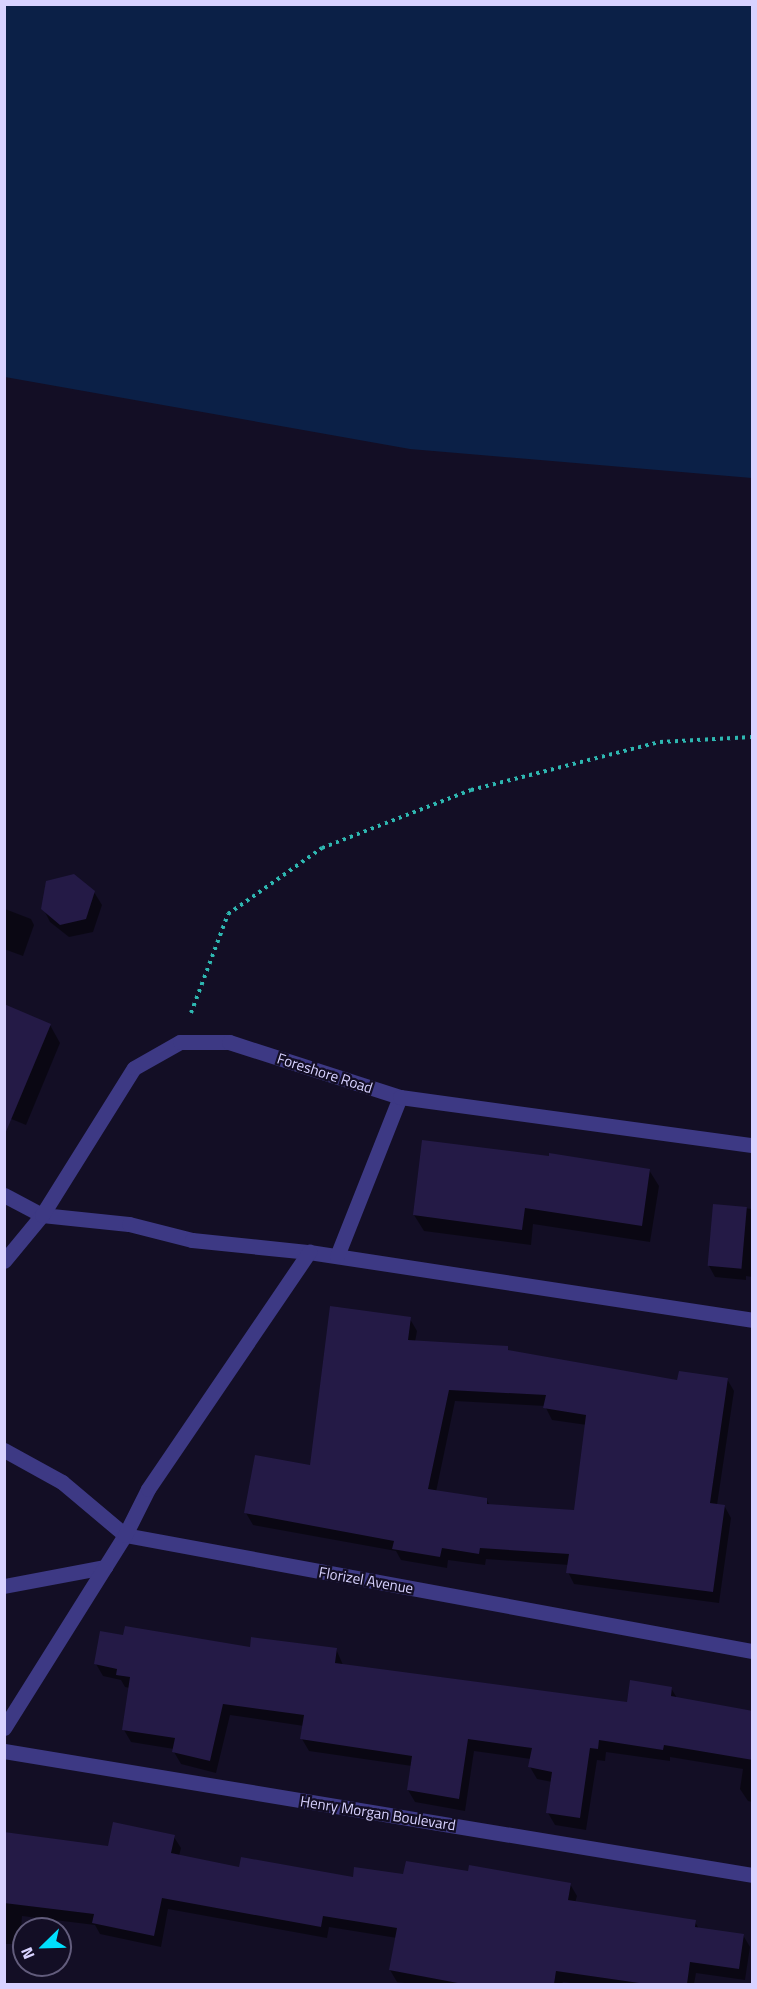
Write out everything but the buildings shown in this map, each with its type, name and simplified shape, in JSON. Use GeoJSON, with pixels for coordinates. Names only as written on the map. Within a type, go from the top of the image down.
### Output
{"type":"FeatureCollection","features":[{"type":"Feature","properties":{"kind":"street","name":"Foreshore Road"},"geometry":{"type":"LineString","coordinates":[[4,1261],[42,1215],[134,1068],[180,1042],[229,1042],[400,1097],[753,1145]]}},
{"type":"Feature","properties":{"kind":"street"},"geometry":{"type":"LineString","coordinates":[[337,1256],[400,1097]]}},
{"type":"Feature","properties":{"kind":"street"},"geometry":{"type":"LineString","coordinates":[[4,1195],[42,1215],[129,1224],[192,1240],[309,1252],[753,1320]]}},
{"type":"Feature","properties":{"kind":"street"},"geometry":{"type":"LineString","coordinates":[[4,1728],[125,1535],[148,1490],[309,1252]]}},
{"type":"Feature","properties":{"kind":"street","name":"Florizel Avenue"},"geometry":{"type":"LineString","coordinates":[[4,1450],[62,1482],[125,1535],[753,1651]]}},
{"type":"Feature","properties":{"kind":"street"},"geometry":{"type":"LineString","coordinates":[[4,1586],[105,1567]]}},
{"type":"Feature","properties":{"kind":"street","name":"Henry Morgan Boulevard"},"geometry":{"type":"LineString","coordinates":[[4,1751],[753,1875]]}},
{"type":"Feature","properties":{"kind":"path"},"geometry":{"type":"LineString","coordinates":[[180,1042],[228,914],[322,848],[471,790],[660,742],[753,737]]}},
{"type":"Feature","properties":{"kind":"water"},"geometry":{"type":"Polygon","coordinates":[[[4,5],[752,5],[752,478],[410,449],[5,377],[4,5]]]}}]}
